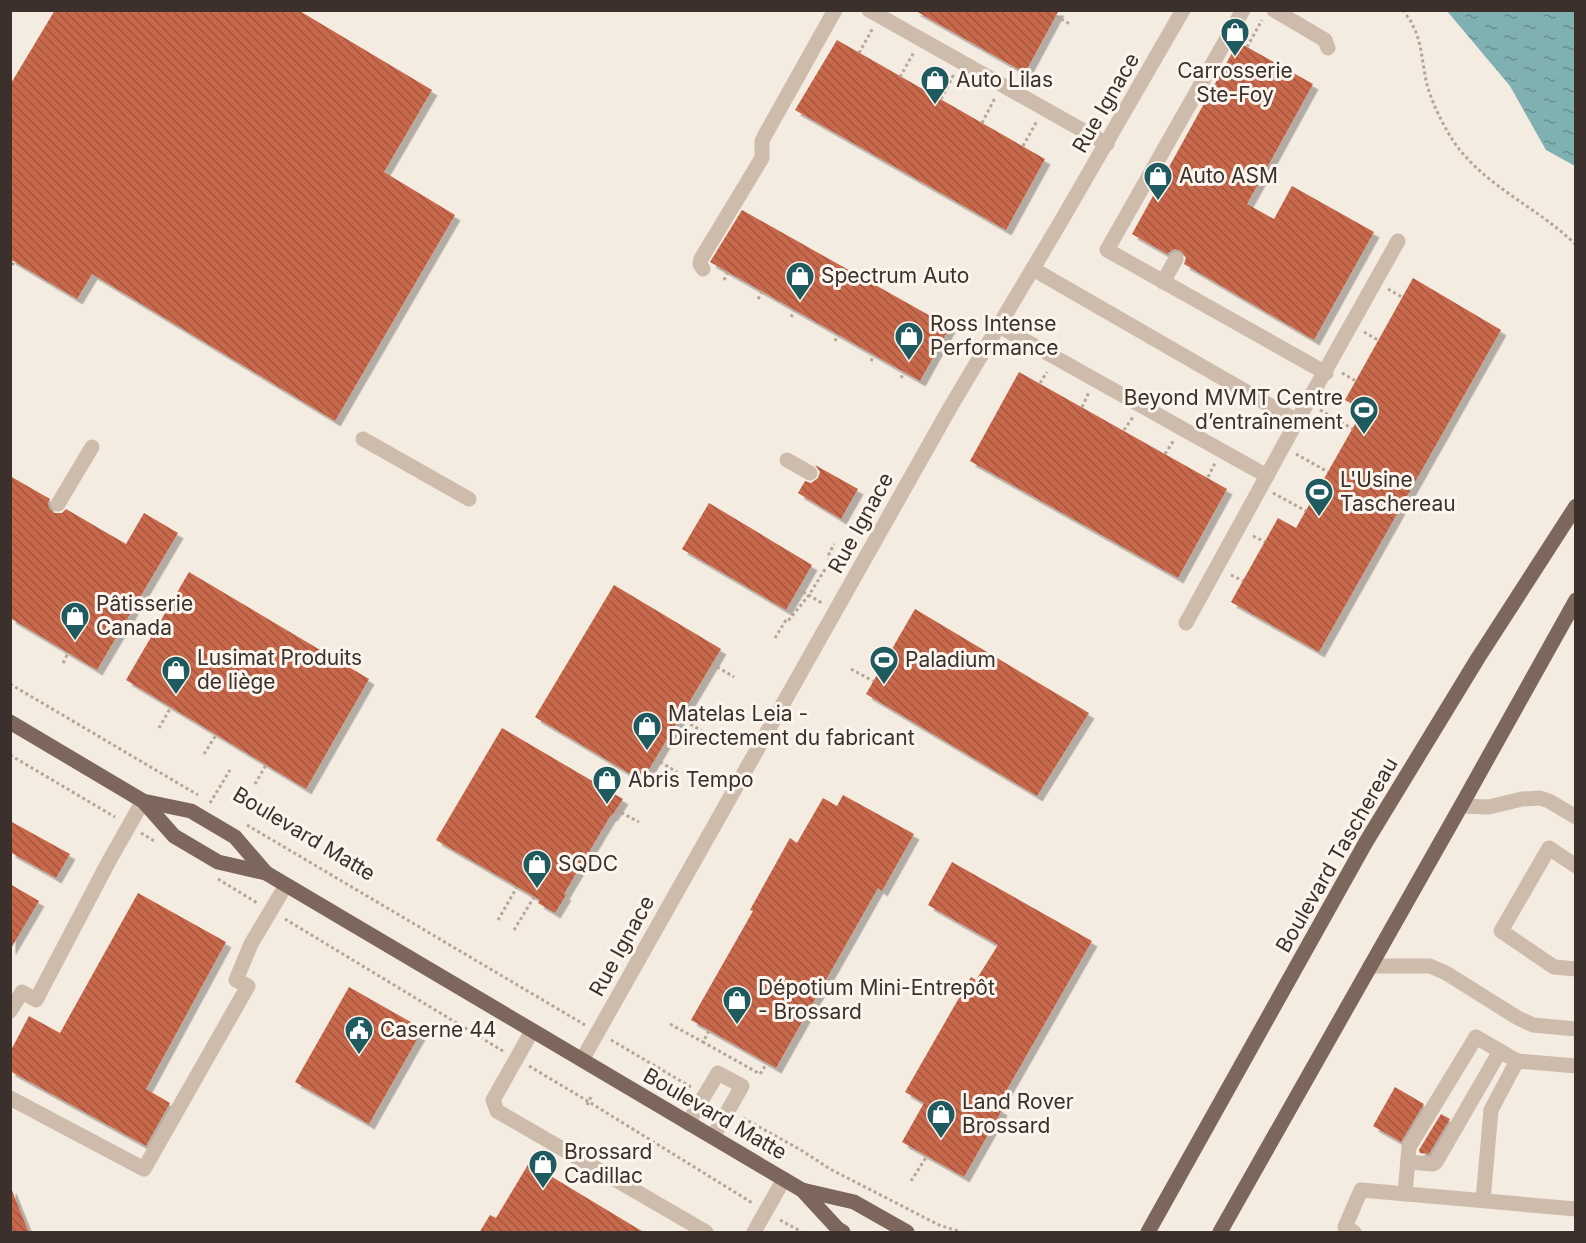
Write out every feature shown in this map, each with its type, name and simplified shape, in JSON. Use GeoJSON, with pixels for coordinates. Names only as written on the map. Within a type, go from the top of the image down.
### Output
{"type":"FeatureCollection","features":[{"type":"Feature","properties":{"kind":"main road","name":"Boulevard Taschereau"},"geometry":{"type":"LineString","coordinates":[[1153,1230],[1366,842],[1478,658],[1575,506]]}},
{"type":"Feature","properties":{"kind":"main road"},"geometry":{"type":"LineString","coordinates":[[1220,1233],[1575,600]]}},
{"type":"Feature","properties":{"kind":"main road","name":"Boulevard Matte"},"geometry":{"type":"LineString","coordinates":[[10,722],[143,801],[174,836],[218,862],[266,873],[802,1190],[843,1233]]}},
{"type":"Feature","properties":{"kind":"main road","name":"Boulevard Matte"},"geometry":{"type":"LineString","coordinates":[[143,801],[191,811],[235,837],[266,873]]}},
{"type":"Feature","properties":{"kind":"main road","name":"Boulevard Matte"},"geometry":{"type":"LineString","coordinates":[[802,1190],[854,1202],[907,1233]]}},
{"type":"Feature","properties":{"kind":"street"},"geometry":{"type":"LineString","coordinates":[[703,269],[700,264],[702,256],[762,158],[762,141],[765,135],[836,10]]}},
{"type":"Feature","properties":{"kind":"street","name":"Rue Ignace"},"geometry":{"type":"LineString","coordinates":[[582,1060],[951,406],[1184,10]]}},
{"type":"Feature","properties":{"kind":"street"},"geometry":{"type":"LineString","coordinates":[[1243,10],[1107,250],[1326,373]]}},
{"type":"Feature","properties":{"kind":"street"},"geometry":{"type":"LineString","coordinates":[[875,14],[1107,144]]}},
{"type":"Feature","properties":{"kind":"street"},"geometry":{"type":"LineString","coordinates":[[1268,15],[1325,40],[1328,48]]}},
{"type":"Feature","properties":{"kind":"street"},"geometry":{"type":"LineString","coordinates":[[1186,623],[1398,241]]}},
{"type":"Feature","properties":{"kind":"street"},"geometry":{"type":"LineString","coordinates":[[1163,282],[1176,259]]}},
{"type":"Feature","properties":{"kind":"street"},"geometry":{"type":"LineString","coordinates":[[1033,269],[1298,421]]}},
{"type":"Feature","properties":{"kind":"street"},"geometry":{"type":"LineString","coordinates":[[999,326],[1264,482]]}},
{"type":"Feature","properties":{"kind":"street"},"geometry":{"type":"LineString","coordinates":[[363,439],[469,499]]}},
{"type":"Feature","properties":{"kind":"street"},"geometry":{"type":"LineString","coordinates":[[58,504],[92,447]]}},
{"type":"Feature","properties":{"kind":"street"},"geometry":{"type":"LineString","coordinates":[[787,460],[810,473]]}},
{"type":"Feature","properties":{"kind":"street"},"geometry":{"type":"LineString","coordinates":[[1461,806],[1489,807],[1522,799],[1540,798],[1575,817]]}},
{"type":"Feature","properties":{"kind":"street"},"geometry":{"type":"LineString","coordinates":[[10,1011],[22,992],[36,1000],[143,801]]}},
{"type":"Feature","properties":{"kind":"street"},"geometry":{"type":"LineString","coordinates":[[1575,866],[1549,848],[1501,931],[1554,967],[1575,969]]}},
{"type":"Feature","properties":{"kind":"street"},"geometry":{"type":"LineString","coordinates":[[10,1098],[144,1169],[248,986],[236,980],[251,944],[286,885]]}},
{"type":"Feature","properties":{"kind":"street"},"geometry":{"type":"LineString","coordinates":[[1370,966],[1430,966],[1446,973],[1533,1025],[1575,1029]]}},
{"type":"Feature","properties":{"kind":"street"},"geometry":{"type":"LineString","coordinates":[[532,1031],[492,1100],[498,1111],[706,1233]]}},
{"type":"Feature","properties":{"kind":"street"},"geometry":{"type":"LineString","coordinates":[[1404,1194],[1409,1147],[1476,1037],[1517,1061],[1575,1066]]}},
{"type":"Feature","properties":{"kind":"street"},"geometry":{"type":"LineString","coordinates":[[1408,1162],[1432,1164],[1436,1162],[1500,1051]]}},
{"type":"Feature","properties":{"kind":"street"},"geometry":{"type":"LineString","coordinates":[[1483,1200],[1491,1110],[1517,1061]]}},
{"type":"Feature","properties":{"kind":"street"},"geometry":{"type":"LineString","coordinates":[[688,1123],[718,1072],[742,1086],[713,1137]]}},
{"type":"Feature","properties":{"kind":"street"},"geometry":{"type":"LineString","coordinates":[[754,1233],[784,1179]]}},
{"type":"Feature","properties":{"kind":"street"},"geometry":{"type":"LineString","coordinates":[[1354,1233],[1346,1227],[1361,1190],[1575,1209]]}},
{"type":"Feature","properties":{"kind":"path"},"geometry":{"type":"LineString","coordinates":[[1403,10],[1414,26],[1428,87],[1437,113],[1454,142],[1477,168],[1511,196],[1562,231],[1575,245]]}},
{"type":"Feature","properties":{"kind":"path"},"geometry":{"type":"LineString","coordinates":[[859,53],[875,14]]}},
{"type":"Feature","properties":{"kind":"path"},"geometry":{"type":"LineString","coordinates":[[1247,47],[1268,15]]}},
{"type":"Feature","properties":{"kind":"path"},"geometry":{"type":"LineString","coordinates":[[1056,16],[1070,24]]}},
{"type":"Feature","properties":{"kind":"path"},"geometry":{"type":"LineString","coordinates":[[900,76],[921,39]]}},
{"type":"Feature","properties":{"kind":"path"},"geometry":{"type":"LineString","coordinates":[[940,99],[960,62]]}},
{"type":"Feature","properties":{"kind":"path"},"geometry":{"type":"LineString","coordinates":[[982,123],[1002,85]]}},
{"type":"Feature","properties":{"kind":"path"},"geometry":{"type":"LineString","coordinates":[[1023,146],[1044,109]]}},
{"type":"Feature","properties":{"kind":"path"},"geometry":{"type":"LineString","coordinates":[[724,280],[728,272]]}},
{"type":"Feature","properties":{"kind":"path"},"geometry":{"type":"LineString","coordinates":[[758,299],[762,292]]}},
{"type":"Feature","properties":{"kind":"path"},"geometry":{"type":"LineString","coordinates":[[791,317],[795,310]]}},
{"type":"Feature","properties":{"kind":"path"},"geometry":{"type":"LineString","coordinates":[[835,342],[838,335]]}},
{"type":"Feature","properties":{"kind":"path"},"geometry":{"type":"LineString","coordinates":[[871,361],[874,355]]}},
{"type":"Feature","properties":{"kind":"path"},"geometry":{"type":"LineString","coordinates":[[901,378],[904,372]]}},
{"type":"Feature","properties":{"kind":"path"},"geometry":{"type":"LineString","coordinates":[[1040,383],[1044,376]]}},
{"type":"Feature","properties":{"kind":"path"},"geometry":{"type":"LineString","coordinates":[[1082,407],[1085,400]]}},
{"type":"Feature","properties":{"kind":"path"},"geometry":{"type":"LineString","coordinates":[[1308,403],[1353,429]]}},
{"type":"Feature","properties":{"kind":"path"},"geometry":{"type":"LineString","coordinates":[[1124,430],[1128,424]]}},
{"type":"Feature","properties":{"kind":"path"},"geometry":{"type":"LineString","coordinates":[[1284,446],[1328,472]]}},
{"type":"Feature","properties":{"kind":"path"},"geometry":{"type":"LineString","coordinates":[[1165,454],[1169,448]]}},
{"type":"Feature","properties":{"kind":"path"},"geometry":{"type":"LineString","coordinates":[[1208,477],[1210,471]]}},
{"type":"Feature","properties":{"kind":"path"},"geometry":{"type":"LineString","coordinates":[[1264,482],[1306,511]]}},
{"type":"Feature","properties":{"kind":"path"},"geometry":{"type":"LineString","coordinates":[[775,638],[786,620],[789,621],[811,596],[829,563],[829,554],[834,544]]}},
{"type":"Feature","properties":{"kind":"path"},"geometry":{"type":"LineString","coordinates":[[798,589],[811,596]]}},
{"type":"Feature","properties":{"kind":"path"},"geometry":{"type":"LineString","coordinates":[[63,663],[69,653]]}},
{"type":"Feature","properties":{"kind":"path"},"geometry":{"type":"LineString","coordinates":[[712,664],[734,677]]}},
{"type":"Feature","properties":{"kind":"path"},"geometry":{"type":"LineString","coordinates":[[851,669],[873,681]]}},
{"type":"Feature","properties":{"kind":"path","name":"Boulevard Matte"},"geometry":{"type":"LineString","coordinates":[[10,684],[210,803],[230,770]]}},
{"type":"Feature","properties":{"kind":"path"},"geometry":{"type":"LineString","coordinates":[[159,728],[171,707]]}},
{"type":"Feature","properties":{"kind":"path"},"geometry":{"type":"LineString","coordinates":[[680,718],[702,731]]}},
{"type":"Feature","properties":{"kind":"path"},"geometry":{"type":"LineString","coordinates":[[204,754],[216,735]]}},
{"type":"Feature","properties":{"kind":"path"},"geometry":{"type":"LineString","coordinates":[[10,755],[111,814]]}},
{"type":"Feature","properties":{"kind":"path"},"geometry":{"type":"LineString","coordinates":[[655,759],[677,772]]}},
{"type":"Feature","properties":{"kind":"path"},"geometry":{"type":"LineString","coordinates":[[255,784],[266,765]]}},
{"type":"Feature","properties":{"kind":"path"},"geometry":{"type":"LineString","coordinates":[[616,810],[639,822]]}},
{"type":"Feature","properties":{"kind":"path","name":"Boulevard Matte"},"geometry":{"type":"LineString","coordinates":[[240,820],[576,1020]]}},
{"type":"Feature","properties":{"kind":"path"},"geometry":{"type":"LineString","coordinates":[[498,920],[517,887]]}},
{"type":"Feature","properties":{"kind":"path"},"geometry":{"type":"LineString","coordinates":[[514,930],[534,897]]}},
{"type":"Feature","properties":{"kind":"path"},"geometry":{"type":"LineString","coordinates":[[287,920],[499,1049]]}},
{"type":"Feature","properties":{"kind":"path"},"geometry":{"type":"LineString","coordinates":[[670,1024],[760,1074],[767,1063]]}},
{"type":"Feature","properties":{"kind":"path"},"geometry":{"type":"LineString","coordinates":[[703,1042],[709,1031]]}},
{"type":"Feature","properties":{"kind":"path","name":"Boulevard Matte"},"geometry":{"type":"LineString","coordinates":[[619,1045],[693,1088]]}},
{"type":"Feature","properties":{"kind":"path"},"geometry":{"type":"LineString","coordinates":[[530,1067],[752,1202]]}},
{"type":"Feature","properties":{"kind":"path"},"geometry":{"type":"LineString","coordinates":[[588,1103],[591,1097]]}},
{"type":"Feature","properties":{"kind":"path","name":"Boulevard Matte"},"geometry":{"type":"LineString","coordinates":[[742,1117],[830,1169],[939,1225],[962,1233]]}},
{"type":"Feature","properties":{"kind":"path"},"geometry":{"type":"LineString","coordinates":[[911,1181],[927,1156]]}},
{"type":"Feature","properties":{"kind":"path"},"geometry":{"type":"LineString","coordinates":[[782,1221],[802,1233]]}},
{"type":"Feature","properties":{"kind":"water"},"geometry":{"type":"Polygon","coordinates":[[[1447,11],[1575,11],[1575,166],[1546,150],[1510,86],[1447,11]]]}},
{"type":"Feature","properties":{"kind":"building"},"geometry":{"type":"Polygon","coordinates":[[[55,10],[298,10],[432,90],[384,172],[455,215],[335,421],[92,274],[77,299],[10,259],[10,85],[55,10]]]}},
{"type":"Feature","properties":{"kind":"building"},"geometry":{"type":"Polygon","coordinates":[[[914,10],[1059,10],[1025,73],[914,10]]]}},
{"type":"Feature","properties":{"kind":"building"},"geometry":{"type":"Polygon","coordinates":[[[837,40],[1045,159],[1006,230],[795,110],[837,40]]]}},
{"type":"Feature","properties":{"kind":"building"},"geometry":{"type":"Polygon","coordinates":[[[1238,42],[1313,84],[1247,204],[1274,219],[1292,186],[1374,232],[1314,340],[1184,264],[1186,258],[1181,251],[1175,249],[1167,254],[1132,234],[1238,42]]]}},
{"type":"Feature","properties":{"kind":"building"},"geometry":{"type":"Polygon","coordinates":[[[742,210],[950,327],[920,381],[710,262],[742,210]]]}},
{"type":"Feature","properties":{"kind":"building"},"geometry":{"type":"Polygon","coordinates":[[[1413,278],[1501,330],[1319,652],[1231,602],[1278,518],[1296,528],[1363,410],[1345,400],[1413,278]]]}},
{"type":"Feature","properties":{"kind":"building"},"geometry":{"type":"Polygon","coordinates":[[[1019,372],[1227,489],[1178,578],[970,461],[1019,372]]]}},
{"type":"Feature","properties":{"kind":"building"},"geometry":{"type":"Polygon","coordinates":[[[815,465],[858,489],[841,519],[798,493],[805,481],[811,483],[818,478],[820,472],[815,465]]]}},
{"type":"Feature","properties":{"kind":"building"},"geometry":{"type":"Polygon","coordinates":[[[10,476],[50,499],[49,508],[54,513],[62,513],[66,509],[126,544],[144,513],[178,533],[97,670],[10,618],[10,476]]]}},
{"type":"Feature","properties":{"kind":"building"},"geometry":{"type":"Polygon","coordinates":[[[709,503],[812,565],[786,610],[682,549],[709,503]]]}},
{"type":"Feature","properties":{"kind":"building"},"geometry":{"type":"Polygon","coordinates":[[[189,572],[369,679],[306,789],[126,680],[189,572]]]}},
{"type":"Feature","properties":{"kind":"building"},"geometry":{"type":"Polygon","coordinates":[[[614,585],[721,649],[642,781],[535,717],[614,585]]]}},
{"type":"Feature","properties":{"kind":"building"},"geometry":{"type":"Polygon","coordinates":[[[915,609],[1089,713],[1037,796],[866,694],[915,609]]]}},
{"type":"Feature","properties":{"kind":"building"},"geometry":{"type":"Polygon","coordinates":[[[502,728],[623,799],[611,815],[555,913],[538,903],[540,900],[436,840],[502,728]]]}},
{"type":"Feature","properties":{"kind":"building"},"geometry":{"type":"Polygon","coordinates":[[[843,795],[914,834],[882,891],[878,888],[776,1068],[691,1020],[753,911],[750,910],[790,838],[797,843],[823,798],[837,806],[843,795]]]}},
{"type":"Feature","properties":{"kind":"building"},"geometry":{"type":"Polygon","coordinates":[[[10,821],[70,854],[56,878],[10,852],[10,821]]]}},
{"type":"Feature","properties":{"kind":"building"},"geometry":{"type":"Polygon","coordinates":[[[952,862],[1092,941],[997,1107],[1002,1110],[964,1177],[902,1142],[924,1103],[905,1092],[971,977],[976,980],[998,945],[928,905],[952,862]]]}},
{"type":"Feature","properties":{"kind":"building"},"geometry":{"type":"Polygon","coordinates":[[[10,884],[39,901],[10,950],[10,884]]]}},
{"type":"Feature","properties":{"kind":"building"},"geometry":{"type":"Polygon","coordinates":[[[138,893],[226,942],[146,1089],[170,1103],[146,1146],[10,1071],[10,1052],[29,1016],[60,1033],[138,893]]]}},
{"type":"Feature","properties":{"kind":"building","name":"Caserne 44"},"geometry":{"type":"Polygon","coordinates":[[[349,987],[423,1029],[369,1124],[295,1082],[349,987]]]}},
{"type":"Feature","properties":{"kind":"building"},"geometry":{"type":"Polygon","coordinates":[[[1395,1087],[1424,1104],[1401,1142],[1373,1126],[1395,1087]]]}},
{"type":"Feature","properties":{"kind":"building"},"geometry":{"type":"Polygon","coordinates":[[[1441,1114],[1450,1119],[1429,1154],[1420,1153],[1419,1150],[1441,1114]]]}},
{"type":"Feature","properties":{"kind":"building","name":"Brossard Cadillac"},"geometry":{"type":"Polygon","coordinates":[[[529,1163],[645,1233],[479,1233],[490,1215],[496,1218],[529,1163]]]}},
{"type":"Feature","properties":{"kind":"building"},"geometry":{"type":"Polygon","coordinates":[[[11,1188],[29,1233],[10,1233],[11,1188]]]}},
{"type":"Feature","properties":{"kind":"place","name":"Carrosserie Ste-Foy"},"geometry":{"type":"Point","coordinates":[1235,58]}},
{"type":"Feature","properties":{"kind":"place","name":"Auto Lilas"},"geometry":{"type":"Point","coordinates":[935,106]}},
{"type":"Feature","properties":{"kind":"place","name":"Auto ASM"},"geometry":{"type":"Point","coordinates":[1158,202]}},
{"type":"Feature","properties":{"kind":"place","name":"Spectrum Auto"},"geometry":{"type":"Point","coordinates":[800,302]}},
{"type":"Feature","properties":{"kind":"place","name":"Ross Intense Performance"},"geometry":{"type":"Point","coordinates":[909,362]}},
{"type":"Feature","properties":{"kind":"place","name":"Beyond MVMT Centre d’entraînement"},"geometry":{"type":"Point","coordinates":[1364,436]}},
{"type":"Feature","properties":{"kind":"place","name":"L'Usine Taschereau"},"geometry":{"type":"Point","coordinates":[1319,518]}},
{"type":"Feature","properties":{"kind":"place","name":"Pâtisserie Canada"},"geometry":{"type":"Point","coordinates":[75,642]}},
{"type":"Feature","properties":{"kind":"place","name":"Paladium"},"geometry":{"type":"Point","coordinates":[884,686]}},
{"type":"Feature","properties":{"kind":"place","name":"Lusimat Produits de liège"},"geometry":{"type":"Point","coordinates":[176,696]}},
{"type":"Feature","properties":{"kind":"place","name":"Matelas Leia - Directement du fabricant"},"geometry":{"type":"Point","coordinates":[647,752]}},
{"type":"Feature","properties":{"kind":"place","name":"Abris Tempo"},"geometry":{"type":"Point","coordinates":[607,806]}},
{"type":"Feature","properties":{"kind":"place","name":"SQDC"},"geometry":{"type":"Point","coordinates":[537,890]}},
{"type":"Feature","properties":{"kind":"place","name":"Dépotium Mini-Entrepôt - Brossard"},"geometry":{"type":"Point","coordinates":[737,1026]}},
{"type":"Feature","properties":{"kind":"place","name":"Caserne 44"},"geometry":{"type":"Point","coordinates":[359,1056]}},
{"type":"Feature","properties":{"kind":"place","name":"Land Rover Brossard"},"geometry":{"type":"Point","coordinates":[941,1140]}},
{"type":"Feature","properties":{"kind":"place","name":"Brossard Cadillac"},"geometry":{"type":"Point","coordinates":[543,1190]}}]}
